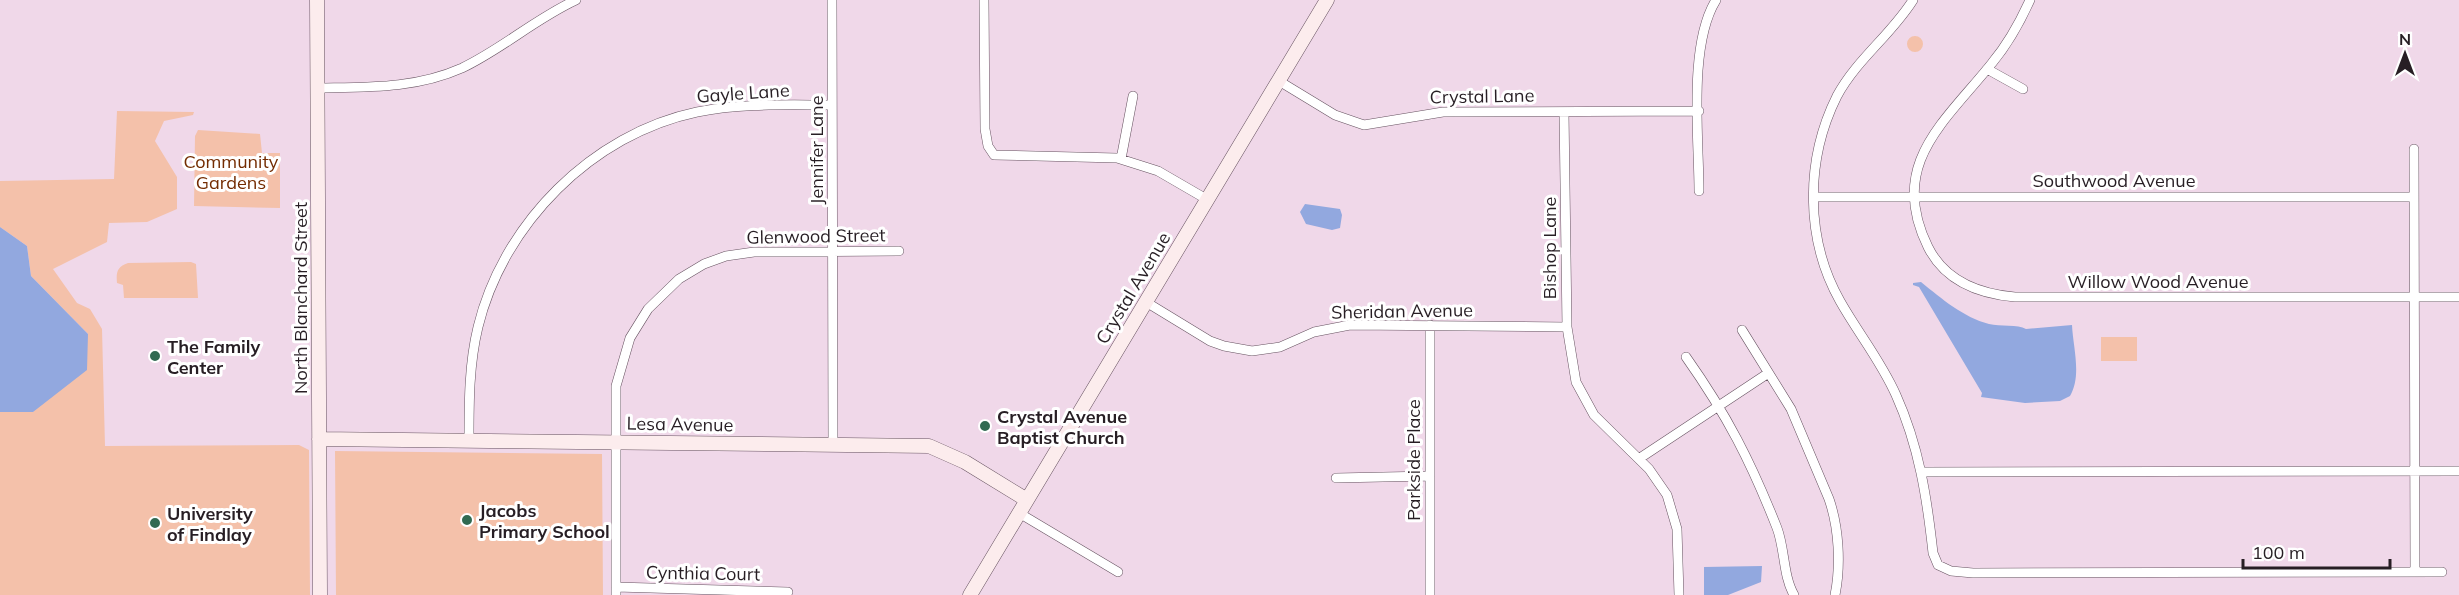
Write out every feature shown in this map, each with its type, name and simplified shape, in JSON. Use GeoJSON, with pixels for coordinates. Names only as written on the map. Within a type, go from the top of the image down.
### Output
{"type":"FeatureCollection","features":[{"type":"Feature","properties":{"kind":"street","name":"North Blanchard Street"},"geometry":{"type":"LineString","coordinates":[[317,0],[320,595]]}},
{"type":"Feature","properties":{"kind":"street"},"geometry":{"type":"LineString","coordinates":[[317,88],[390,86],[433,78],[480,58],[529,25],[576,0]]}},
{"type":"Feature","properties":{"kind":"street","name":"Jennifer Lane"},"geometry":{"type":"LineString","coordinates":[[832,0],[833,443]]}},
{"type":"Feature","properties":{"kind":"street"},"geometry":{"type":"LineString","coordinates":[[984,0],[985,129],[990,151],[998,156],[1121,159],[1158,171],[1208,200]]}},
{"type":"Feature","properties":{"kind":"street","name":"Crystal Avenue"},"geometry":{"type":"LineString","coordinates":[[970,595],[1327,0]]}},
{"type":"Feature","properties":{"kind":"street"},"geometry":{"type":"LineString","coordinates":[[1699,191],[1701,37],[1716,0]]}},
{"type":"Feature","properties":{"kind":"street"},"geometry":{"type":"LineString","coordinates":[[1913,0],[1862,59],[1838,96],[1819,144],[1814,197],[1816,236],[1822,261],[1840,301],[1896,394],[1912,435],[1922,472],[1935,561],[1951,572],[2442,572]]}},
{"type":"Feature","properties":{"kind":"street","name":"Willow Wood Avenue"},"geometry":{"type":"LineString","coordinates":[[2030,0],[2010,38],[1928,141],[1917,175],[1915,196],[1920,229],[1938,262],[1966,285],[1993,296],[2459,297]]}},
{"type":"Feature","properties":{"kind":"street"},"geometry":{"type":"LineString","coordinates":[[1987,69],[2024,89]]}},
{"type":"Feature","properties":{"kind":"street","name":"Crystal Lane"},"geometry":{"type":"LineString","coordinates":[[1279,81],[1335,116],[1364,125],[1443,112],[1699,111]]}},
{"type":"Feature","properties":{"kind":"street"},"geometry":{"type":"LineString","coordinates":[[1121,159],[1133,96]]}},
{"type":"Feature","properties":{"kind":"street","name":"Gayle Lane"},"geometry":{"type":"LineString","coordinates":[[469,440],[472,355],[487,298],[512,246],[528,223],[568,180],[610,147],[667,120],[724,108],[832,105]]}},
{"type":"Feature","properties":{"kind":"street","name":"Bishop Lane"},"geometry":{"type":"LineString","coordinates":[[1564,112],[1567,327],[1576,382],[1583,398],[1600,422],[1640,458],[1663,488],[1675,518],[1679,553],[1679,595]]}},
{"type":"Feature","properties":{"kind":"street"},"geometry":{"type":"LineString","coordinates":[[2414,149],[2415,572]]}},
{"type":"Feature","properties":{"kind":"street","name":"Southwood Avenue"},"geometry":{"type":"LineString","coordinates":[[1814,197],[2414,196]]}},
{"type":"Feature","properties":{"kind":"street","name":"Glenwood Street"},"geometry":{"type":"LineString","coordinates":[[616,591],[616,386],[622,358],[639,321],[668,288],[691,272],[726,256],[754,252],[899,251]]}},
{"type":"Feature","properties":{"kind":"street","name":"Sheridan Avenue"},"geometry":{"type":"LineString","coordinates":[[1146,302],[1210,341],[1231,348],[1252,351],[1280,347],[1328,328],[1350,325],[1567,327]]}},
{"type":"Feature","properties":{"kind":"street","name":"Parkside Place"},"geometry":{"type":"LineString","coordinates":[[1430,325],[1430,595]]}},
{"type":"Feature","properties":{"kind":"street"},"geometry":{"type":"LineString","coordinates":[[1742,330],[1767,374],[1791,409],[1804,435],[1833,512],[1838,566],[1835,595]]}},
{"type":"Feature","properties":{"kind":"street"},"geometry":{"type":"LineString","coordinates":[[1686,357],[1719,405],[1749,459],[1778,529],[1790,594]]}},
{"type":"Feature","properties":{"kind":"street"},"geometry":{"type":"LineString","coordinates":[[1640,458],[1767,374]]}},
{"type":"Feature","properties":{"kind":"street","name":"Lesa Avenue"},"geometry":{"type":"LineString","coordinates":[[319,439],[903,444],[935,447],[1027,500]]}},
{"type":"Feature","properties":{"kind":"street"},"geometry":{"type":"LineString","coordinates":[[1922,472],[2459,471]]}},
{"type":"Feature","properties":{"kind":"street"},"geometry":{"type":"LineString","coordinates":[[1336,478],[1430,476]]}},
{"type":"Feature","properties":{"kind":"street"},"geometry":{"type":"LineString","coordinates":[[1019,513],[1118,572]]}},
{"type":"Feature","properties":{"kind":"street","name":"Cynthia Court"},"geometry":{"type":"LineString","coordinates":[[616,591],[788,591]]}},
{"type":"Feature","properties":{"kind":"green space"},"geometry":{"type":"Polygon","coordinates":[[[1912,36],[1918,36],[1923,44],[1921,50],[1912,52],[1907,47],[1907,41],[1912,36]]]}},
{"type":"Feature","properties":{"kind":"green space","name":"University of Findlay"},"geometry":{"type":"Polygon","coordinates":[[[117,111],[194,112],[193,115],[164,121],[155,141],[177,177],[177,209],[147,222],[109,223],[107,242],[53,269],[77,303],[90,309],[102,329],[105,446],[299,445],[309,450],[310,595],[0,595],[0,412],[33,412],[88,334],[31,276],[27,246],[0,227],[0,181],[114,179],[117,111]]]}},
{"type":"Feature","properties":{"kind":"green space","name":"Community Gardens"},"geometry":{"type":"Polygon","coordinates":[[[198,130],[260,134],[262,153],[280,153],[280,208],[194,206],[195,136],[198,130]]]}},
{"type":"Feature","properties":{"kind":"green space"},"geometry":{"type":"Polygon","coordinates":[[[191,262],[196,264],[198,298],[124,298],[123,285],[117,283],[118,270],[128,263],[191,262]]]}},
{"type":"Feature","properties":{"kind":"green space"},"geometry":{"type":"Polygon","coordinates":[[[2101,337],[2137,337],[2137,361],[2101,361],[2101,337]]]}},
{"type":"Feature","properties":{"kind":"green space","name":"Jacobs Primary School"},"geometry":{"type":"Polygon","coordinates":[[[335,451],[602,454],[603,595],[336,595],[335,451]]]}},
{"type":"Feature","properties":{"kind":"water"},"geometry":{"type":"Polygon","coordinates":[[[1305,204],[1340,209],[1342,215],[1340,228],[1332,230],[1306,224],[1300,212],[1305,204]]]}},
{"type":"Feature","properties":{"kind":"water"},"geometry":{"type":"Polygon","coordinates":[[[0,227],[27,246],[31,276],[88,334],[87,370],[33,412],[0,412],[0,227]]]}},
{"type":"Feature","properties":{"kind":"water"},"geometry":{"type":"Polygon","coordinates":[[[1921,282],[1962,312],[1989,324],[2026,329],[2072,325],[2076,380],[2070,396],[2060,401],[2025,403],[1981,397],[1982,393],[1919,287],[1913,285],[1913,283],[1921,282]]]}},
{"type":"Feature","properties":{"kind":"water"},"geometry":{"type":"Polygon","coordinates":[[[1762,566],[1761,582],[1728,595],[1704,595],[1704,567],[1762,566]]]}},
{"type":"Feature","properties":{"kind":"place","name":"The Family Center"},"geometry":{"type":"Point","coordinates":[155,356]}},
{"type":"Feature","properties":{"kind":"place","name":"Crystal Avenue Baptist Church"},"geometry":{"type":"Point","coordinates":[985,426]}},
{"type":"Feature","properties":{"kind":"place","name":"Jacobs Primary School"},"geometry":{"type":"Point","coordinates":[467,520]}},
{"type":"Feature","properties":{"kind":"place","name":"University of Findlay"},"geometry":{"type":"Point","coordinates":[155,523]}}]}
